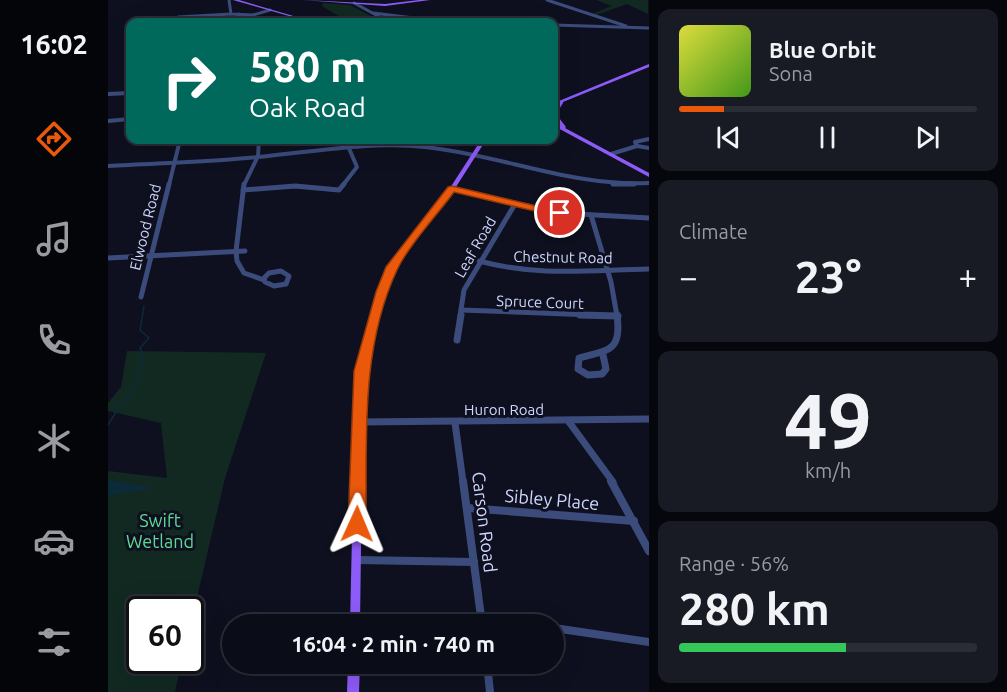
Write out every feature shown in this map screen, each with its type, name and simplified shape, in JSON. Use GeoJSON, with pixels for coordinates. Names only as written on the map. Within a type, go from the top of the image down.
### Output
{"type":"FeatureCollection","features":[{"type":"Feature","properties":{"kind":"main road"},"geometry":{"type":"LineString","coordinates":[[235,0],[298,18]]}},
{"type":"Feature","properties":{"kind":"main road"},"geometry":{"type":"LineString","coordinates":[[305,0],[376,4],[428,0]]}},
{"type":"Feature","properties":{"kind":"main road"},"geometry":{"type":"LineString","coordinates":[[558,99],[648,63]]}},
{"type":"Feature","properties":{"kind":"main road"},"geometry":{"type":"LineString","coordinates":[[558,101],[648,63]]}},
{"type":"Feature","properties":{"kind":"main road"},"geometry":{"type":"LineString","coordinates":[[558,106],[567,99]]}},
{"type":"Feature","properties":{"kind":"main road"},"geometry":{"type":"LineString","coordinates":[[558,120],[590,143]]}},
{"type":"Feature","properties":{"kind":"main road"},"geometry":{"type":"LineString","coordinates":[[558,126],[648,175]]}},
{"type":"Feature","properties":{"kind":"main road"},"geometry":{"type":"LineString","coordinates":[[355,614],[361,371],[387,278],[398,259],[452,189],[481,144]]}},
{"type":"Feature","properties":{"kind":"main road"},"geometry":{"type":"LineString","coordinates":[[476,152],[483,144]]}},
{"type":"Feature","properties":{"kind":"main road"},"geometry":{"type":"LineString","coordinates":[[353,692],[354,674]]}},
{"type":"Feature","properties":{"kind":"street"},"geometry":{"type":"LineString","coordinates":[[229,0],[231,14]]}},
{"type":"Feature","properties":{"kind":"street"},"geometry":{"type":"LineString","coordinates":[[547,0],[630,28]]}},
{"type":"Feature","properties":{"kind":"street"},"geometry":{"type":"LineString","coordinates":[[354,3],[382,18]]}},
{"type":"Feature","properties":{"kind":"street"},"geometry":{"type":"LineString","coordinates":[[368,10],[376,4]]}},
{"type":"Feature","properties":{"kind":"street"},"geometry":{"type":"LineString","coordinates":[[178,17],[253,15],[270,10]]}},
{"type":"Feature","properties":{"kind":"street"},"geometry":{"type":"LineString","coordinates":[[373,13],[414,18]]}},
{"type":"Feature","properties":{"kind":"street"},"geometry":{"type":"LineString","coordinates":[[237,18],[239,14]]}},
{"type":"Feature","properties":{"kind":"street"},"geometry":{"type":"LineString","coordinates":[[558,25],[648,28]]}},
{"type":"Feature","properties":{"kind":"street"},"geometry":{"type":"LineString","coordinates":[[108,94],[126,93]]}},
{"type":"Feature","properties":{"kind":"street"},"geometry":{"type":"LineString","coordinates":[[108,121],[126,119]]}},
{"type":"Feature","properties":{"kind":"street"},"geometry":{"type":"LineString","coordinates":[[637,146],[637,139],[648,139]]}},
{"type":"Feature","properties":{"kind":"street","name":"Elwood Road"},"geometry":{"type":"LineString","coordinates":[[141,297],[179,144]]}},
{"type":"Feature","properties":{"kind":"street"},"geometry":{"type":"LineString","coordinates":[[259,144],[257,157],[243,190],[236,252],[237,261],[244,273],[264,280]]}},
{"type":"Feature","properties":{"kind":"street"},"geometry":{"type":"LineString","coordinates":[[108,166],[174,164],[348,146],[407,145],[476,152],[575,178],[648,183]]}},
{"type":"Feature","properties":{"kind":"street"},"geometry":{"type":"LineString","coordinates":[[243,190],[308,186],[337,190],[357,167],[348,146]]}},
{"type":"Feature","properties":{"kind":"street"},"geometry":{"type":"LineString","coordinates":[[611,154],[637,146],[648,148]]}},
{"type":"Feature","properties":{"kind":"street"},"geometry":{"type":"LineString","coordinates":[[452,189],[560,213],[648,219]]}},
{"type":"Feature","properties":{"kind":"street","name":"Leaf Road"},"geometry":{"type":"LineString","coordinates":[[457,340],[464,290],[478,261],[515,204]]}},
{"type":"Feature","properties":{"kind":"street"},"geometry":{"type":"LineString","coordinates":[[591,214],[618,316],[618,339],[603,356],[579,358],[578,369],[588,375],[602,374],[606,369],[603,356]]}},
{"type":"Feature","properties":{"kind":"street"},"geometry":{"type":"LineString","coordinates":[[108,258],[245,251]]}},
{"type":"Feature","properties":{"kind":"street","name":"Chestnut Road"},"geometry":{"type":"LineString","coordinates":[[478,261],[525,271],[608,272],[648,269]]}},
{"type":"Feature","properties":{"kind":"street","name":"Spruce Court"},"geometry":{"type":"LineString","coordinates":[[461,309],[618,316]]}},
{"type":"Feature","properties":{"kind":"street","name":"Huron Road"},"geometry":{"type":"LineString","coordinates":[[359,422],[569,422],[648,419]]}},
{"type":"Feature","properties":{"kind":"street"},"geometry":{"type":"LineString","coordinates":[[569,422],[619,491],[648,551]]}},
{"type":"Feature","properties":{"kind":"street","name":"Carson Road"},"geometry":{"type":"LineString","coordinates":[[455,423],[481,614]]}},
{"type":"Feature","properties":{"kind":"street","name":"Sibley Place"},"geometry":{"type":"LineString","coordinates":[[468,508],[634,521]]}},
{"type":"Feature","properties":{"kind":"street"},"geometry":{"type":"LineString","coordinates":[[357,560],[474,562]]}},
{"type":"Feature","properties":{"kind":"street"},"geometry":{"type":"LineString","coordinates":[[564,629],[648,642]]}},
{"type":"Feature","properties":{"kind":"street"},"geometry":{"type":"LineString","coordinates":[[488,674],[490,692]]}},
{"type":"Feature","properties":{"kind":"green space"},"geometry":{"type":"Polygon","coordinates":[[[596,0],[648,0],[648,14],[627,4],[596,15],[592,14],[612,6],[596,0]]]}},
{"type":"Feature","properties":{"kind":"green space"},"geometry":{"type":"Polygon","coordinates":[[[323,3],[350,5],[375,18],[342,18],[322,6],[323,3]]]}},
{"type":"Feature","properties":{"kind":"green space","name":"Swift Wetland"},"geometry":{"type":"Polygon","coordinates":[[[127,351],[266,353],[225,478],[197,596],[126,596],[126,674],[179,674],[175,692],[108,692],[108,471],[167,478],[161,423],[108,411],[108,403],[121,387],[127,351]]]}},
{"type":"Feature","properties":{"kind":"water"},"geometry":{"type":"Polygon","coordinates":[[[108,480],[154,488],[108,495],[108,480]]]}},
{"type":"Feature","properties":{"kind":"waterway"},"geometry":{"type":"LineString","coordinates":[[108,425],[119,407],[133,393],[144,356],[140,348],[149,338],[140,330],[144,306]]}},
{"type":"Feature","properties":{"kind":"route"},"geometry":{"type":"LineString","coordinates":[[357,524],[361,371],[382,292],[392,267],[452,189],[560,213]]}}]}
